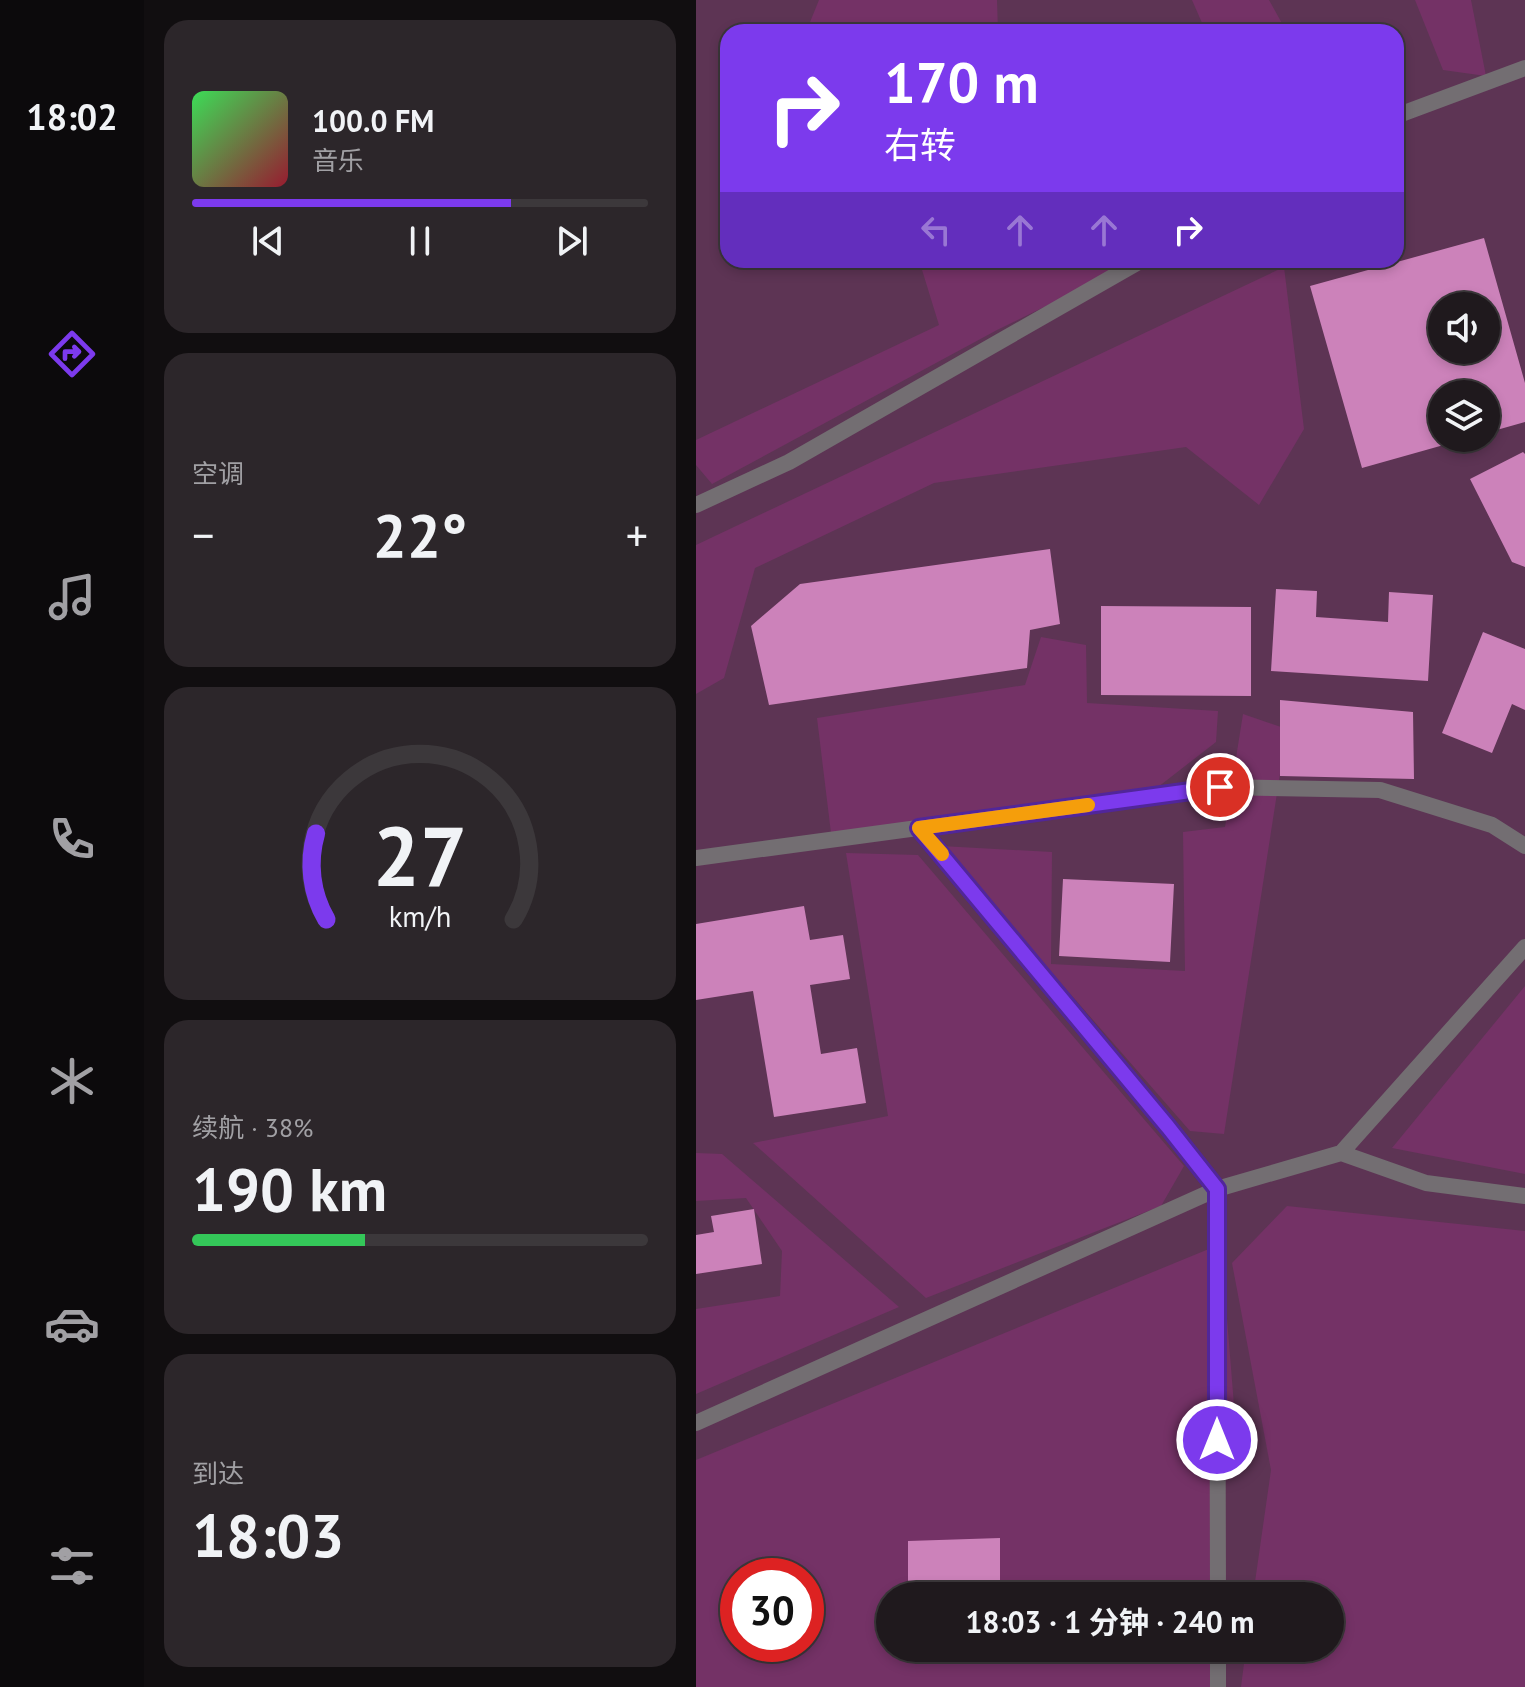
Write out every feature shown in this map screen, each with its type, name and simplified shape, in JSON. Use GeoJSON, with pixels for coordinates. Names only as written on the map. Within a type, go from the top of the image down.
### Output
{"type":"FeatureCollection","features":[{"type":"Feature","properties":{"kind":"street"},"geometry":{"type":"LineString","coordinates":[[1404,113],[1525,68]]}},
{"type":"Feature","properties":{"kind":"street"},"geometry":{"type":"LineString","coordinates":[[696,505],[789,462],[1128,268]]}},
{"type":"Feature","properties":{"kind":"street"},"geometry":{"type":"LineString","coordinates":[[696,858],[1220,787],[1380,790],[1492,825],[1525,846]]}},
{"type":"Feature","properties":{"kind":"street"},"geometry":{"type":"LineString","coordinates":[[919,828],[1217,1189],[1218,1582]]}},
{"type":"Feature","properties":{"kind":"street"},"geometry":{"type":"LineString","coordinates":[[696,1423],[1217,1189],[1341,1153],[1525,947]]}},
{"type":"Feature","properties":{"kind":"street"},"geometry":{"type":"LineString","coordinates":[[1341,1153],[1426,1183],[1525,1196]]}},
{"type":"Feature","properties":{"kind":"street"},"geometry":{"type":"LineString","coordinates":[[1218,1662],[1218,1687]]}},
{"type":"Feature","properties":{"kind":"shaded area"},"geometry":{"type":"Polygon","coordinates":[[[696,0],[1525,0],[1525,1687],[696,1687],[696,0]]]}},
{"type":"Feature","properties":{"kind":"shaded area"},"geometry":{"type":"Polygon","coordinates":[[[819,0],[997,0],[998,24],[809,24],[819,0]]]}},
{"type":"Feature","properties":{"kind":"shaded area"},"geometry":{"type":"Polygon","coordinates":[[[1192,0],[1269,0],[1282,24],[1202,24],[1192,0]]]}},
{"type":"Feature","properties":{"kind":"shaded area"},"geometry":{"type":"Polygon","coordinates":[[[1415,0],[1471,0],[1486,76],[1443,70],[1415,0]]]}},
{"type":"Feature","properties":{"kind":"shaded area"},"geometry":{"type":"Polygon","coordinates":[[[921,268],[1124,268],[997,330],[712,484],[696,465],[696,440],[939,325],[921,268]]]}},
{"type":"Feature","properties":{"kind":"shaded area"},"geometry":{"type":"Polygon","coordinates":[[[1284,268],[1304,429],[1259,505],[1186,447],[934,483],[755,568],[724,678],[696,694],[696,545],[1284,268]]]}},
{"type":"Feature","properties":{"kind":"shaded area"},"geometry":{"type":"Polygon","coordinates":[[[1041,637],[1086,645],[1087,703],[1218,711],[1216,742],[1158,787],[831,833],[817,718],[1025,685],[1041,637]]]}},
{"type":"Feature","properties":{"kind":"shaded area"},"geometry":{"type":"Polygon","coordinates":[[[1243,714],[1287,729],[1224,1134],[1190,1131],[941,846],[1052,852],[1051,964],[1185,971],[1183,832],[1225,827],[1243,714]]]}},
{"type":"Feature","properties":{"kind":"shaded area"},"geometry":{"type":"Polygon","coordinates":[[[846,853],[918,855],[1184,1166],[1161,1206],[926,1298],[753,1143],[888,1116],[846,853]]]}},
{"type":"Feature","properties":{"kind":"shaded area"},"geometry":{"type":"Polygon","coordinates":[[[1525,986],[1525,1174],[1392,1148],[1525,986]]]}},
{"type":"Feature","properties":{"kind":"shaded area"},"geometry":{"type":"Polygon","coordinates":[[[696,1153],[722,1154],[899,1307],[696,1394],[696,1309],[780,1296],[782,1251],[746,1198],[696,1201],[696,1153]]]}},
{"type":"Feature","properties":{"kind":"shaded area"},"geometry":{"type":"Polygon","coordinates":[[[1287,1206],[1525,1231],[1525,1687],[1241,1687],[1244,1662],[1344,1662],[1344,1582],[1255,1582],[1271,1470],[1232,1263],[1287,1206]]]}},
{"type":"Feature","properties":{"kind":"shaded area"},"geometry":{"type":"Polygon","coordinates":[[[1221,1244],[1234,1405],[1218,1499],[1219,1582],[876,1582],[876,1662],[1219,1662],[1219,1687],[696,1687],[696,1460],[1221,1244]]]}},
{"type":"Feature","properties":{"kind":"building"},"geometry":{"type":"Polygon","coordinates":[[[1484,238],[1499,292],[1428,292],[1428,364],[1500,364],[1500,295],[1525,383],[1525,422],[1500,429],[1500,380],[1428,380],[1428,449],[1362,468],[1310,286],[1375,268],[1404,268],[1404,260],[1484,238]]]}},
{"type":"Feature","properties":{"kind":"building"},"geometry":{"type":"Polygon","coordinates":[[[1523,452],[1525,567],[1512,562],[1470,479],[1523,452]]]}},
{"type":"Feature","properties":{"kind":"building"},"geometry":{"type":"Polygon","coordinates":[[[1050,549],[1060,624],[1030,630],[1027,668],[769,705],[751,626],[800,584],[1050,549]]]}},
{"type":"Feature","properties":{"kind":"building"},"geometry":{"type":"Polygon","coordinates":[[[1276,589],[1317,591],[1316,617],[1388,622],[1389,592],[1433,595],[1428,681],[1271,671],[1276,589]]]}},
{"type":"Feature","properties":{"kind":"building"},"geometry":{"type":"Polygon","coordinates":[[[1101,606],[1251,607],[1251,696],[1101,695],[1101,606]]]}},
{"type":"Feature","properties":{"kind":"building"},"geometry":{"type":"Polygon","coordinates":[[[1483,632],[1525,649],[1525,710],[1512,704],[1492,753],[1442,733],[1483,632]]]}},
{"type":"Feature","properties":{"kind":"building"},"geometry":{"type":"Polygon","coordinates":[[[1280,700],[1413,712],[1414,779],[1280,776],[1280,700]]]}},
{"type":"Feature","properties":{"kind":"building"},"geometry":{"type":"Polygon","coordinates":[[[1063,879],[1174,884],[1170,962],[1059,956],[1063,879]]]}},
{"type":"Feature","properties":{"kind":"building"},"geometry":{"type":"Polygon","coordinates":[[[804,906],[810,940],[843,935],[850,979],[810,985],[821,1054],[857,1048],[866,1103],[774,1117],[753,991],[696,1000],[696,924],[804,906]]]}},
{"type":"Feature","properties":{"kind":"building"},"geometry":{"type":"Polygon","coordinates":[[[754,1209],[762,1264],[696,1274],[696,1235],[714,1232],[711,1216],[754,1209]]]}},
{"type":"Feature","properties":{"kind":"building"},"geometry":{"type":"Polygon","coordinates":[[[1000,1538],[1000,1582],[908,1582],[908,1541],[1000,1538]]]}},
{"type":"Feature","properties":{"kind":"slow traffic"},"geometry":{"type":"LineString","coordinates":[[942,854],[919,828],[1088,805]]}},
{"type":"Feature","properties":{"kind":"route"},"geometry":{"type":"LineString","coordinates":[[1217,1440],[1217,1189],[919,828],[1220,787]]}}]}
